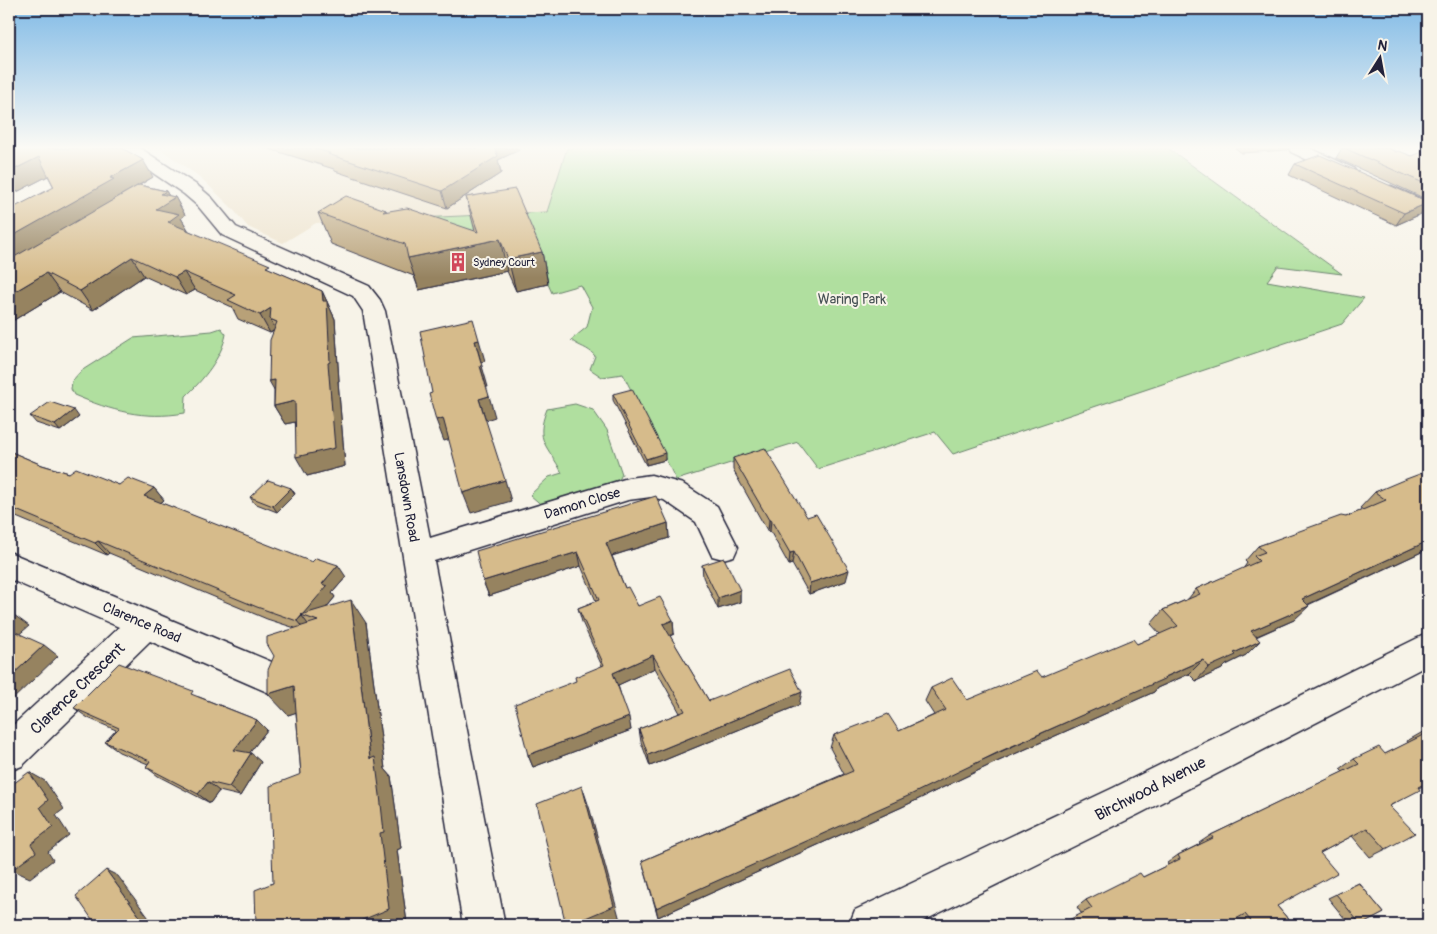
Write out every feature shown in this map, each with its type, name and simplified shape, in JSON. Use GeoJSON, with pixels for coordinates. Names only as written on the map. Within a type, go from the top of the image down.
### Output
{"type":"FeatureCollection","features":[{"type":"Feature","properties":{"kind":"street","name":"Lansdown Road"},"geometry":{"type":"LineString","coordinates":[[184,192],[205,202],[229,231],[361,291],[369,300],[374,311],[484,925]]}},
{"type":"Feature","properties":{"kind":"street"},"geometry":{"type":"LineString","coordinates":[[1390,192],[1428,209]]}},
{"type":"Feature","properties":{"kind":"street","name":"Damon Close"},"geometry":{"type":"LineString","coordinates":[[418,554],[628,489],[651,486],[673,492],[707,514],[723,547]]}},
{"type":"Feature","properties":{"kind":"street","name":"Clarence Road"},"geometry":{"type":"LineString","coordinates":[[9,565],[274,679]]}},
{"type":"Feature","properties":{"kind":"street","name":"Clarence Crescent"},"geometry":{"type":"LineString","coordinates":[[9,753],[145,624]]}},
{"type":"Feature","properties":{"kind":"street","name":"Birchwood Avenue"},"geometry":{"type":"LineString","coordinates":[[870,925],[1126,801],[1428,648]]}},
{"type":"Feature","properties":{"kind":"shaded area"},"geometry":{"type":"Polygon","coordinates":[[[215,192],[553,192],[547,212],[316,223],[283,243],[248,227],[215,192]]]}},
{"type":"Feature","properties":{"kind":"green space","name":"Waring Park"},"geometry":{"type":"Polygon","coordinates":[[[553,192],[1228,192],[1342,274],[1278,266],[1267,281],[1364,298],[1342,324],[953,454],[935,432],[818,469],[798,442],[676,480],[623,374],[602,377],[590,369],[595,356],[571,340],[587,327],[592,307],[580,285],[552,293],[548,284],[474,228],[480,248],[333,222],[547,212],[553,192]]]}},
{"type":"Feature","properties":{"kind":"green space"},"geometry":{"type":"Polygon","coordinates":[[[221,328],[226,334],[224,343],[216,360],[199,383],[186,396],[185,413],[141,415],[128,413],[101,406],[74,395],[71,389],[72,381],[81,371],[133,338],[212,331],[221,328]]]}},
{"type":"Feature","properties":{"kind":"green space"},"geometry":{"type":"Polygon","coordinates":[[[575,404],[593,410],[607,430],[622,474],[616,486],[545,508],[530,495],[549,477],[562,473],[544,443],[542,436],[543,420],[547,409],[575,404]]]}},
{"type":"Feature","properties":{"kind":"building"},"geometry":{"type":"Polygon","coordinates":[[[45,192],[92,192],[9,238],[9,210],[45,192]]]}},
{"type":"Feature","properties":{"kind":"building"},"geometry":{"type":"Polygon","coordinates":[[[128,192],[165,192],[161,194],[175,197],[156,209],[179,214],[168,222],[270,265],[266,267],[322,291],[323,301],[327,301],[330,362],[328,363],[335,448],[296,457],[295,401],[274,406],[275,380],[269,381],[270,340],[277,322],[270,319],[271,308],[260,315],[228,300],[236,295],[184,272],[175,277],[132,257],[80,291],[46,273],[9,295],[9,260],[128,192]]]}},
{"type":"Feature","properties":{"kind":"building"},"geometry":{"type":"Polygon","coordinates":[[[499,192],[516,192],[542,252],[508,259],[500,239],[408,258],[405,244],[318,213],[346,196],[386,210],[383,212],[407,208],[478,232],[466,197],[499,192]]]}},
{"type":"Feature","properties":{"kind":"building"},"geometry":{"type":"Polygon","coordinates":[[[1356,192],[1404,192],[1428,202],[1404,213],[1356,192]]]}},
{"type":"Feature","properties":{"kind":"building"},"geometry":{"type":"Polygon","coordinates":[[[473,319],[479,340],[475,341],[482,366],[480,366],[489,396],[479,399],[505,480],[463,493],[443,418],[436,420],[429,394],[432,393],[420,331],[473,319]]]}},
{"type":"Feature","properties":{"kind":"building"},"geometry":{"type":"Polygon","coordinates":[[[632,389],[665,453],[646,459],[613,394],[632,389]]]}},
{"type":"Feature","properties":{"kind":"building"},"geometry":{"type":"Polygon","coordinates":[[[50,402],[74,410],[55,425],[30,416],[50,402]]]}},
{"type":"Feature","properties":{"kind":"building"},"geometry":{"type":"Polygon","coordinates":[[[765,448],[807,517],[816,514],[849,570],[810,583],[794,552],[790,553],[733,458],[765,448]]]}},
{"type":"Feature","properties":{"kind":"building"},"geometry":{"type":"Polygon","coordinates":[[[9,451],[42,465],[69,473],[76,468],[119,485],[128,478],[154,488],[144,496],[312,562],[316,558],[338,565],[322,584],[327,586],[297,621],[257,607],[98,541],[95,543],[9,507],[9,451]]]}},
{"type":"Feature","properties":{"kind":"building"},"geometry":{"type":"Polygon","coordinates":[[[1425,472],[1428,474],[1428,541],[1302,599],[1309,606],[1251,631],[1260,641],[1234,653],[1236,655],[1209,667],[1203,660],[1001,751],[908,796],[656,908],[642,861],[853,771],[834,735],[888,714],[899,731],[946,710],[931,688],[952,678],[967,700],[1037,671],[1042,677],[1133,639],[1137,644],[1178,626],[1163,610],[1200,594],[1196,589],[1259,561],[1254,556],[1265,552],[1258,546],[1341,516],[1346,517],[1386,500],[1375,492],[1425,472]]]}},
{"type":"Feature","properties":{"kind":"building"},"geometry":{"type":"Polygon","coordinates":[[[268,480],[291,488],[273,506],[250,497],[268,480]]]}},
{"type":"Feature","properties":{"kind":"building"},"geometry":{"type":"Polygon","coordinates":[[[656,496],[668,523],[606,543],[625,588],[628,587],[638,606],[660,597],[673,620],[663,624],[709,701],[790,669],[802,692],[648,755],[639,729],[685,711],[653,655],[613,673],[629,717],[528,755],[515,704],[576,681],[575,677],[604,665],[578,608],[599,600],[578,552],[483,581],[476,551],[656,496]]]}},
{"type":"Feature","properties":{"kind":"building"},"geometry":{"type":"Polygon","coordinates":[[[724,558],[740,590],[718,598],[702,565],[724,558]]]}},
{"type":"Feature","properties":{"kind":"building"},"geometry":{"type":"Polygon","coordinates":[[[351,600],[370,759],[375,757],[380,795],[384,832],[380,833],[389,909],[350,925],[256,925],[255,890],[273,883],[270,786],[301,774],[294,686],[268,694],[268,670],[274,656],[267,644],[267,637],[318,621],[301,615],[351,600]]]}},
{"type":"Feature","properties":{"kind":"building"},"geometry":{"type":"Polygon","coordinates":[[[9,612],[14,615],[9,620],[9,612]]]}},
{"type":"Feature","properties":{"kind":"building"},"geometry":{"type":"Polygon","coordinates":[[[9,629],[44,645],[9,678],[9,629]]]}},
{"type":"Feature","properties":{"kind":"building"},"geometry":{"type":"Polygon","coordinates":[[[119,663],[193,691],[191,694],[257,720],[234,750],[251,753],[229,787],[208,782],[198,794],[146,767],[150,761],[105,742],[119,728],[74,708],[119,663]]]}},
{"type":"Feature","properties":{"kind":"building"},"geometry":{"type":"Polygon","coordinates":[[[1428,729],[1428,782],[1418,787],[1420,790],[1389,806],[1415,833],[1386,849],[1367,828],[1320,853],[1337,873],[1277,906],[1293,925],[1254,925],[1245,914],[1225,925],[1059,925],[1092,908],[1086,900],[1140,873],[1143,877],[1180,859],[1178,855],[1213,838],[1211,835],[1359,764],[1354,759],[1379,747],[1385,754],[1425,734],[1422,732],[1428,729]]]}},
{"type":"Feature","properties":{"kind":"building"},"geometry":{"type":"Polygon","coordinates":[[[29,772],[48,800],[40,807],[53,827],[31,844],[36,852],[12,870],[9,864],[9,787],[29,772]]]}},
{"type":"Feature","properties":{"kind":"building"},"geometry":{"type":"Polygon","coordinates":[[[582,786],[614,906],[566,925],[537,804],[582,786]]]}},
{"type":"Feature","properties":{"kind":"building"},"geometry":{"type":"Polygon","coordinates":[[[106,870],[146,925],[96,925],[76,896],[106,870]]]}},
{"type":"Feature","properties":{"kind":"building"},"geometry":{"type":"Polygon","coordinates":[[[1359,883],[1384,913],[1361,925],[1336,894],[1359,883]]]}},
{"type":"Feature","properties":{"kind":"place","name":"Sydney Court"},"geometry":{"type":"Point","coordinates":[458,262]}}]}
